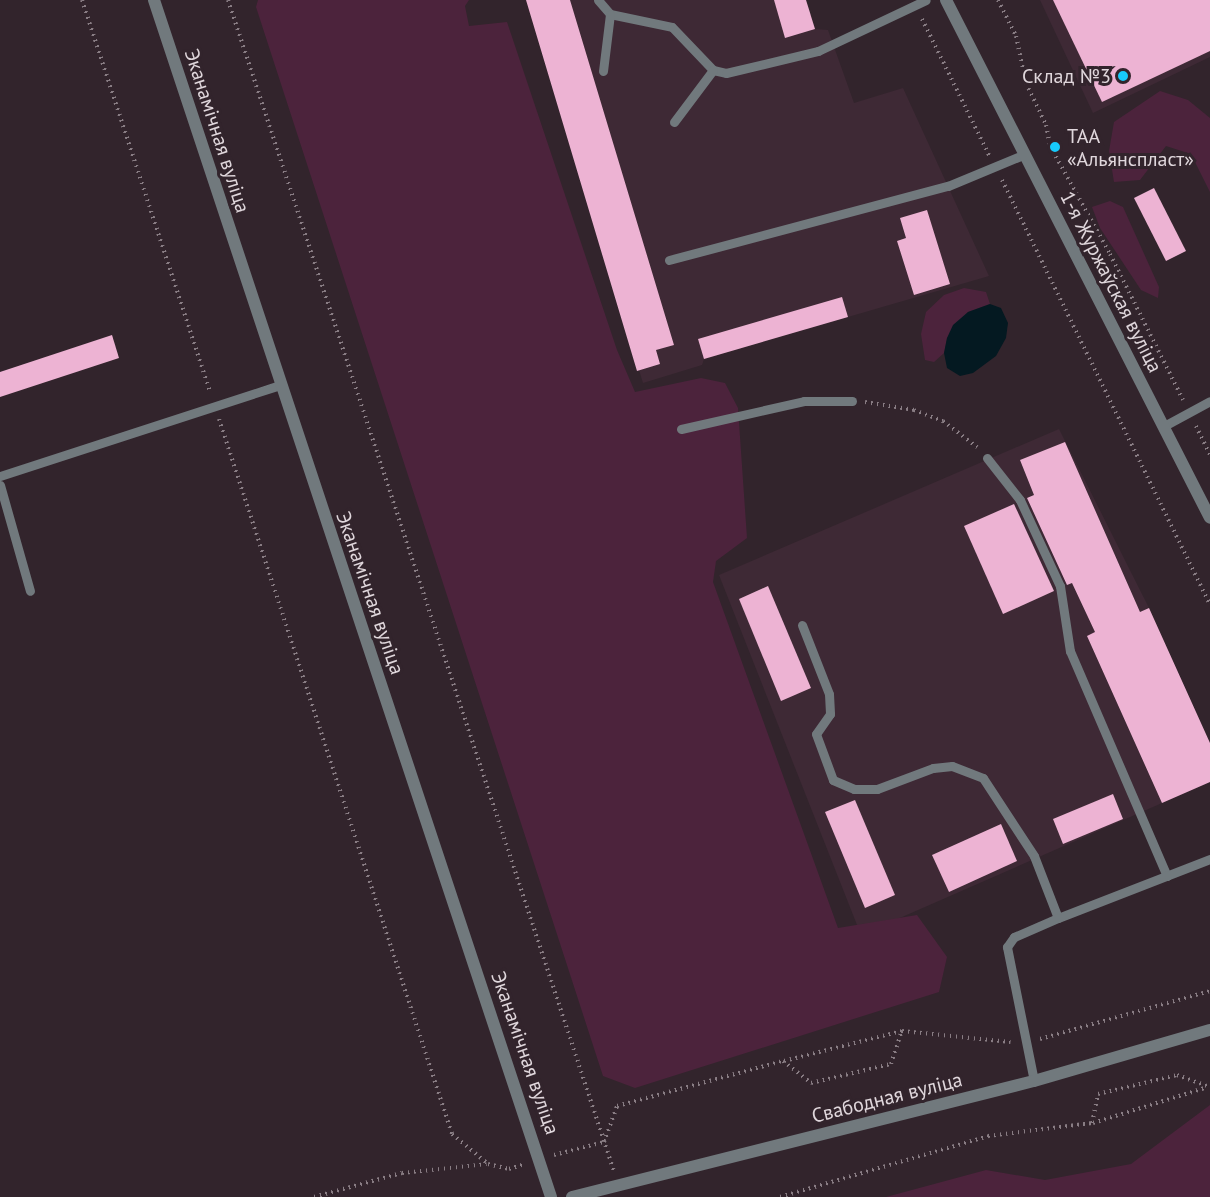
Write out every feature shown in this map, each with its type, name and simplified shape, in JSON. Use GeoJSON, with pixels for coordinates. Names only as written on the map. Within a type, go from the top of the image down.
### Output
{"type":"FeatureCollection","features":[{"type":"Feature","properties":{"kind":"street","name":"Эканамічная вуліца"},"geometry":{"type":"LineString","coordinates":[[154,0],[279,385],[540,1158],[551,1197]]}},
{"type":"Feature","properties":{"kind":"street","name":"1-я Журжаўская вуліца"},"geometry":{"type":"LineString","coordinates":[[946,0],[1210,518]]}},
{"type":"Feature","properties":{"kind":"street","name":"Свабодная вуліца"},"geometry":{"type":"LineString","coordinates":[[572,1197],[1034,1081],[1210,1030]]}},
{"type":"Feature","properties":{"kind":"lane"},"geometry":{"type":"LineString","coordinates":[[598,0],[610,14],[672,27],[713,70],[750,70],[818,51],[926,0]]}},
{"type":"Feature","properties":{"kind":"lane"},"geometry":{"type":"LineString","coordinates":[[603,70],[610,14]]}},
{"type":"Feature","properties":{"kind":"lane"},"geometry":{"type":"LineString","coordinates":[[674,122],[713,70]]}},
{"type":"Feature","properties":{"kind":"lane"},"geometry":{"type":"LineString","coordinates":[[669,260],[948,186],[1023,155]]}},
{"type":"Feature","properties":{"kind":"lane"},"geometry":{"type":"LineString","coordinates":[[0,476],[279,385]]}},
{"type":"Feature","properties":{"kind":"lane"},"geometry":{"type":"LineString","coordinates":[[681,429],[804,400],[852,401]]}},
{"type":"Feature","properties":{"kind":"lane"},"geometry":{"type":"LineString","coordinates":[[1164,426],[1210,401]]}},
{"type":"Feature","properties":{"kind":"lane"},"geometry":{"type":"LineString","coordinates":[[987,458],[1020,500],[1060,586],[1070,651],[1167,876]]}},
{"type":"Feature","properties":{"kind":"lane"},"geometry":{"type":"LineString","coordinates":[[0,485],[30,591]]}},
{"type":"Feature","properties":{"kind":"lane"},"geometry":{"type":"LineString","coordinates":[[802,625],[829,694],[830,714],[816,734],[833,780],[854,789],[871,790],[933,768],[952,766],[983,778],[1034,856],[1058,918]]}},
{"type":"Feature","properties":{"kind":"lane"},"geometry":{"type":"LineString","coordinates":[[1034,1081],[1007,947],[1014,937],[1210,859]]}},
{"type":"Feature","properties":{"kind":"path"},"geometry":{"type":"LineString","coordinates":[[82,0],[452,1134],[488,1164]]}},
{"type":"Feature","properties":{"kind":"path"},"geometry":{"type":"LineString","coordinates":[[228,0],[620,1185]]}},
{"type":"Feature","properties":{"kind":"path"},"geometry":{"type":"LineString","coordinates":[[998,0],[1016,36],[1026,83],[1046,125],[1050,146],[1110,254],[1210,455]]}},
{"type":"Feature","properties":{"kind":"path"},"geometry":{"type":"LineString","coordinates":[[915,5],[1210,605]]}},
{"type":"Feature","properties":{"kind":"path"},"geometry":{"type":"LineString","coordinates":[[852,401],[914,410],[943,421],[965,434],[987,458]]}},
{"type":"Feature","properties":{"kind":"path"},"geometry":{"type":"LineString","coordinates":[[604,1142],[617,1106],[902,1031],[1025,1044],[1210,991]]}},
{"type":"Feature","properties":{"kind":"path"},"geometry":{"type":"LineString","coordinates":[[783,1061],[811,1083],[891,1064],[902,1031]]}},
{"type":"Feature","properties":{"kind":"path"},"geometry":{"type":"LineString","coordinates":[[1092,1123],[1098,1094],[1177,1075],[1208,1087]]}},
{"type":"Feature","properties":{"kind":"path"},"geometry":{"type":"LineString","coordinates":[[780,1197],[988,1136],[1092,1123],[1208,1087]]}},
{"type":"Feature","properties":{"kind":"path"},"geometry":{"type":"LineString","coordinates":[[314,1197],[402,1173],[488,1164],[508,1169],[540,1158],[604,1142]]}},
{"type":"Feature","properties":{"kind":"shaded area"},"geometry":{"type":"Polygon","coordinates":[[[258,0],[469,0],[465,6],[469,26],[507,22],[617,350],[635,392],[701,378],[725,383],[738,408],[747,538],[716,561],[713,582],[838,928],[917,915],[947,957],[939,992],[635,1088],[603,1076],[256,7],[258,0]]]}},
{"type":"Feature","properties":{"kind":"shaded area"},"geometry":{"type":"Polygon","coordinates":[[[526,0],[806,0],[815,29],[828,30],[854,103],[903,88],[989,276],[704,359],[702,365],[643,383],[526,0]]]}},
{"type":"Feature","properties":{"kind":"shaded area","name":"ТАА «Альянспласт»"},"geometry":{"type":"Polygon","coordinates":[[[1040,0],[1210,0],[1210,57],[1093,113],[1040,0]]]}},
{"type":"Feature","properties":{"kind":"shaded area"},"geometry":{"type":"Polygon","coordinates":[[[1160,91],[1188,100],[1210,118],[1210,192],[1191,154],[1166,146],[1140,180],[1114,182],[1109,151],[1114,122],[1160,91]]]}},
{"type":"Feature","properties":{"kind":"shaded area"},"geometry":{"type":"Polygon","coordinates":[[[1110,201],[1123,207],[1159,287],[1158,298],[1141,290],[1100,228],[1092,207],[1110,201]]]}},
{"type":"Feature","properties":{"kind":"shaded area"},"geometry":{"type":"Polygon","coordinates":[[[964,288],[986,292],[990,304],[968,312],[947,338],[944,353],[934,362],[925,360],[921,334],[926,312],[944,295],[964,288]]]}},
{"type":"Feature","properties":{"kind":"shaded area"},"geometry":{"type":"Polygon","coordinates":[[[1059,429],[1149,608],[1210,743],[1210,782],[861,935],[719,575],[1059,429]]]}},
{"type":"Feature","properties":{"kind":"shaded area"},"geometry":{"type":"Polygon","coordinates":[[[1210,1105],[1210,1197],[886,1197],[986,1170],[1045,1180],[1131,1164],[1210,1105]]]}},
{"type":"Feature","properties":{"kind":"water"},"geometry":{"type":"Polygon","coordinates":[[[990,304],[1001,308],[1008,323],[1006,338],[996,356],[973,373],[960,376],[947,368],[944,353],[947,338],[953,325],[968,312],[990,304]]]}},
{"type":"Feature","properties":{"kind":"building"},"geometry":{"type":"Polygon","coordinates":[[[526,0],[570,0],[674,345],[656,350],[660,364],[637,371],[526,0]]]}},
{"type":"Feature","properties":{"kind":"building"},"geometry":{"type":"Polygon","coordinates":[[[774,0],[806,0],[815,29],[785,38],[774,0]]]}},
{"type":"Feature","properties":{"kind":"building","name":"ТАА «Альянспласт»"},"geometry":{"type":"Polygon","coordinates":[[[1053,0],[1210,0],[1210,51],[1102,102],[1053,0]]]}},
{"type":"Feature","properties":{"kind":"building"},"geometry":{"type":"Polygon","coordinates":[[[1154,188],[1186,251],[1166,261],[1134,198],[1154,188]]]}},
{"type":"Feature","properties":{"kind":"building"},"geometry":{"type":"Polygon","coordinates":[[[927,210],[950,284],[914,295],[897,241],[906,238],[900,218],[927,210]]]}},
{"type":"Feature","properties":{"kind":"building"},"geometry":{"type":"Polygon","coordinates":[[[842,297],[848,317],[704,359],[698,339],[842,297]]]}},
{"type":"Feature","properties":{"kind":"building"},"geometry":{"type":"Polygon","coordinates":[[[112,335],[119,358],[0,397],[0,372],[112,335]]]}},
{"type":"Feature","properties":{"kind":"building"},"geometry":{"type":"Polygon","coordinates":[[[1065,442],[1140,612],[1149,608],[1210,743],[1210,782],[1162,803],[1087,636],[1095,632],[1072,583],[1067,585],[1027,498],[1034,495],[1020,460],[1065,442]]]}},
{"type":"Feature","properties":{"kind":"building"},"geometry":{"type":"Polygon","coordinates":[[[1014,504],[1054,591],[1003,614],[964,526],[1014,504]]]}},
{"type":"Feature","properties":{"kind":"building"},"geometry":{"type":"Polygon","coordinates":[[[768,586],[811,688],[781,701],[739,599],[768,586]]]}},
{"type":"Feature","properties":{"kind":"building"},"geometry":{"type":"Polygon","coordinates":[[[1113,794],[1123,819],[1063,844],[1053,819],[1113,794]]]}},
{"type":"Feature","properties":{"kind":"building"},"geometry":{"type":"Polygon","coordinates":[[[855,800],[895,895],[865,908],[825,812],[855,800]]]}},
{"type":"Feature","properties":{"kind":"building"},"geometry":{"type":"Polygon","coordinates":[[[1001,824],[1017,861],[949,892],[932,855],[1001,824]]]}},
{"type":"Feature","properties":{"kind":"place","name":"Склад №3"},"geometry":{"type":"Point","coordinates":[1123,76]}},
{"type":"Feature","properties":{"kind":"place","name":"ТАА «Альянспласт»"},"geometry":{"type":"Point","coordinates":[1055,147]}}]}
